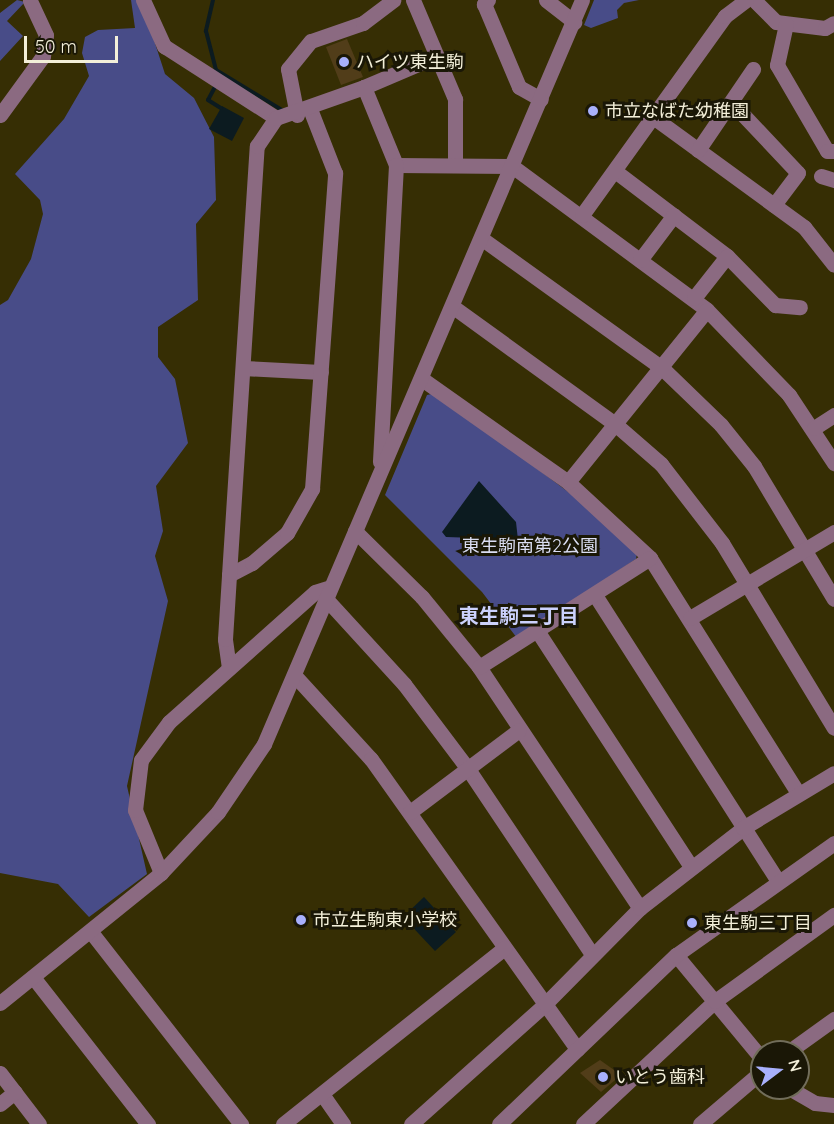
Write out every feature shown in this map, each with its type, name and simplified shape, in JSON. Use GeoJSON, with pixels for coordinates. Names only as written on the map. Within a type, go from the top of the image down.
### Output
{"type":"FeatureCollection","features":[{"type":"Feature","properties":{"kind":"street"},"geometry":{"type":"LineString","coordinates":[[0,115],[43,56],[46,35],[30,0]]}},
{"type":"Feature","properties":{"kind":"street"},"geometry":{"type":"LineString","coordinates":[[143,0],[164,46],[276,118]]}},
{"type":"Feature","properties":{"kind":"street"},"geometry":{"type":"LineString","coordinates":[[229,575],[268,550],[307,505],[312,489],[335,173],[304,112],[288,69],[311,41],[363,23],[393,0]]}},
{"type":"Feature","properties":{"kind":"street"},"geometry":{"type":"LineString","coordinates":[[413,0],[454,99],[455,164]]}},
{"type":"Feature","properties":{"kind":"street"},"geometry":{"type":"LineString","coordinates":[[488,0],[484,4],[519,87],[541,99]]}},
{"type":"Feature","properties":{"kind":"street"},"geometry":{"type":"LineString","coordinates":[[546,0],[574,22]]}},
{"type":"Feature","properties":{"kind":"street"},"geometry":{"type":"LineString","coordinates":[[0,1003],[91,932],[161,873],[218,812],[264,744],[296,677],[379,474],[422,379],[582,0]]}},
{"type":"Feature","properties":{"kind":"street"},"geometry":{"type":"LineString","coordinates":[[582,215],[725,16],[746,0]]}},
{"type":"Feature","properties":{"kind":"street"},"geometry":{"type":"LineString","coordinates":[[754,0],[776,22],[825,28],[834,23]]}},
{"type":"Feature","properties":{"kind":"street"},"geometry":{"type":"LineString","coordinates":[[786,24],[777,65],[827,151],[834,151]]}},
{"type":"Feature","properties":{"kind":"street"},"geometry":{"type":"LineString","coordinates":[[229,668],[225,639],[257,146],[276,118],[304,112],[437,56]]}},
{"type":"Feature","properties":{"kind":"street"},"geometry":{"type":"LineString","coordinates":[[698,150],[753,69]]}},
{"type":"Feature","properties":{"kind":"street"},"geometry":{"type":"LineString","coordinates":[[364,87],[396,165],[379,474]]}},
{"type":"Feature","properties":{"kind":"street"},"geometry":{"type":"LineString","coordinates":[[732,103],[798,173],[774,205]]}},
{"type":"Feature","properties":{"kind":"street"},"geometry":{"type":"LineString","coordinates":[[653,117],[810,233],[834,265]]}},
{"type":"Feature","properties":{"kind":"street"},"geometry":{"type":"LineString","coordinates":[[396,165],[512,166],[582,215],[707,309],[747,347],[814,428],[834,463]]}},
{"type":"Feature","properties":{"kind":"street"},"geometry":{"type":"LineString","coordinates":[[615,171],[727,256],[775,305],[800,308]]}},
{"type":"Feature","properties":{"kind":"street"},"geometry":{"type":"LineString","coordinates":[[640,260],[674,215]]}},
{"type":"Feature","properties":{"kind":"street"},"geometry":{"type":"LineString","coordinates":[[481,238],[662,368],[739,445],[806,550],[834,599]]}},
{"type":"Feature","properties":{"kind":"street"},"geometry":{"type":"LineString","coordinates":[[694,298],[727,256]]}},
{"type":"Feature","properties":{"kind":"street"},"geometry":{"type":"LineString","coordinates":[[452,306],[615,424],[686,492],[748,583],[834,728]]}},
{"type":"Feature","properties":{"kind":"street"},"geometry":{"type":"LineString","coordinates":[[568,482],[662,368],[707,309]]}},
{"type":"Feature","properties":{"kind":"street"},"geometry":{"type":"LineString","coordinates":[[243,368],[321,372]]}},
{"type":"Feature","properties":{"kind":"street"},"geometry":{"type":"LineString","coordinates":[[422,379],[568,482],[650,558],[690,618],[798,793]]}},
{"type":"Feature","properties":{"kind":"street"},"geometry":{"type":"LineString","coordinates":[[814,428],[834,415]]}},
{"type":"Feature","properties":{"kind":"street"},"geometry":{"type":"LineString","coordinates":[[355,531],[422,597],[479,667],[640,908]]}},
{"type":"Feature","properties":{"kind":"street"},"geometry":{"type":"LineString","coordinates":[[690,618],[834,532]]}},
{"type":"Feature","properties":{"kind":"street"},"geometry":{"type":"LineString","coordinates":[[479,667],[538,632],[650,558]]}},
{"type":"Feature","properties":{"kind":"street"},"geometry":{"type":"LineString","coordinates":[[161,873],[135,810],[141,760],[170,722],[315,592],[329,594],[404,684],[468,769],[592,954]]}},
{"type":"Feature","properties":{"kind":"street"},"geometry":{"type":"LineString","coordinates":[[596,595],[777,880]]}},
{"type":"Feature","properties":{"kind":"street"},"geometry":{"type":"LineString","coordinates":[[538,632],[691,867]]}},
{"type":"Feature","properties":{"kind":"street"},"geometry":{"type":"LineString","coordinates":[[296,677],[332,712],[410,812],[577,1049]]}},
{"type":"Feature","properties":{"kind":"street"},"geometry":{"type":"LineString","coordinates":[[410,812],[519,730]]}},
{"type":"Feature","properties":{"kind":"street"},"geometry":{"type":"LineString","coordinates":[[411,1124],[545,1004],[640,908],[742,828],[834,773]]}},
{"type":"Feature","properties":{"kind":"street"},"geometry":{"type":"LineString","coordinates":[[499,1124],[676,955],[777,880],[834,843]]}},
{"type":"Feature","properties":{"kind":"street"},"geometry":{"type":"LineString","coordinates":[[583,1124],[715,1001],[834,915]]}},
{"type":"Feature","properties":{"kind":"street"},"geometry":{"type":"LineString","coordinates":[[91,932],[241,1124]]}},
{"type":"Feature","properties":{"kind":"street"},"geometry":{"type":"LineString","coordinates":[[283,1124],[504,948]]}},
{"type":"Feature","properties":{"kind":"street"},"geometry":{"type":"LineString","coordinates":[[676,955],[750,1044]]}},
{"type":"Feature","properties":{"kind":"street"},"geometry":{"type":"LineString","coordinates":[[33,977],[148,1124]]}},
{"type":"Feature","properties":{"kind":"street"},"geometry":{"type":"LineString","coordinates":[[805,1040],[834,1019]]}},
{"type":"Feature","properties":{"kind":"street"},"geometry":{"type":"LineString","coordinates":[[0,1073],[39,1124]]}},
{"type":"Feature","properties":{"kind":"street"},"geometry":{"type":"LineString","coordinates":[[700,1124],[750,1081]]}},
{"type":"Feature","properties":{"kind":"street"},"geometry":{"type":"LineString","coordinates":[[0,1104],[15,1092]]}},
{"type":"Feature","properties":{"kind":"street"},"geometry":{"type":"LineString","coordinates":[[322,1094],[343,1124]]}},
{"type":"Feature","properties":{"kind":"street"},"geometry":{"type":"LineString","coordinates":[[810,1100],[815,1103],[834,1105]]}},
{"type":"Feature","properties":{"kind":"green space"},"geometry":{"type":"Polygon","coordinates":[[[17,0],[25,2],[7,21],[23,36],[0,61],[0,13],[17,0]]]}},
{"type":"Feature","properties":{"kind":"green space"},"geometry":{"type":"Polygon","coordinates":[[[131,0],[141,0],[165,74],[194,98],[214,137],[216,200],[196,224],[198,300],[158,327],[158,357],[175,379],[188,443],[156,486],[163,531],[155,556],[168,601],[127,786],[147,874],[89,917],[58,884],[0,873],[0,305],[8,300],[31,259],[43,214],[40,200],[15,174],[64,119],[89,76],[82,53],[85,37],[98,30],[135,28],[131,0]]]}},
{"type":"Feature","properties":{"kind":"green space"},"geometry":{"type":"Polygon","coordinates":[[[594,0],[639,0],[624,3],[617,10],[618,18],[591,28],[584,25],[594,0]]]}},
{"type":"Feature","properties":{"kind":"green space","name":"東生駒南第2公園"},"geometry":{"type":"Polygon","coordinates":[[[436,393],[591,509],[637,553],[636,559],[517,638],[482,592],[385,495],[427,395],[436,393]]]}},
{"type":"Feature","properties":{"kind":"shaded area"},"geometry":{"type":"Polygon","coordinates":[[[222,106],[244,118],[232,141],[209,129],[222,106]]]}},
{"type":"Feature","properties":{"kind":"shaded area"},"geometry":{"type":"Polygon","coordinates":[[[479,481],[516,522],[518,540],[512,544],[495,547],[476,538],[446,537],[442,532],[479,481]]]}},
{"type":"Feature","properties":{"kind":"shaded area"},"geometry":{"type":"Polygon","coordinates":[[[424,897],[456,932],[435,951],[403,917],[424,897]]]}},
{"type":"Feature","properties":{"kind":"building","name":"ハイツ東生駒"},"geometry":{"type":"Polygon","coordinates":[[[347,39],[363,77],[341,85],[326,47],[347,39]]]}},
{"type":"Feature","properties":{"kind":"building","name":"いとう歯科"},"geometry":{"type":"Polygon","coordinates":[[[600,1060],[621,1075],[601,1092],[580,1073],[600,1060]]]}},
{"type":"Feature","properties":{"kind":"waterway"},"geometry":{"type":"LineString","coordinates":[[213,0],[206,31],[216,70],[282,110]]}},
{"type":"Feature","properties":{"kind":"waterway"},"geometry":{"type":"LineString","coordinates":[[216,85],[208,100],[221,108]]}},
{"type":"Feature","properties":{"kind":"place","name":"ハイツ東生駒"},"geometry":{"type":"Point","coordinates":[344,62]}},
{"type":"Feature","properties":{"kind":"place","name":"市立なばた幼稚園"},"geometry":{"type":"Point","coordinates":[593,111]}},
{"type":"Feature","properties":{"kind":"place","name":"市立生駒東小学校"},"geometry":{"type":"Point","coordinates":[301,920]}},
{"type":"Feature","properties":{"kind":"place","name":"東生駒三丁目"},"geometry":{"type":"Point","coordinates":[692,923]}},
{"type":"Feature","properties":{"kind":"place","name":"いとう歯科"},"geometry":{"type":"Point","coordinates":[603,1077]}},
{"type":"Feature","properties":{"kind":"district","name":"東生駒三丁目"},"geometry":{"type":"Point","coordinates":[519,615]}}]}
